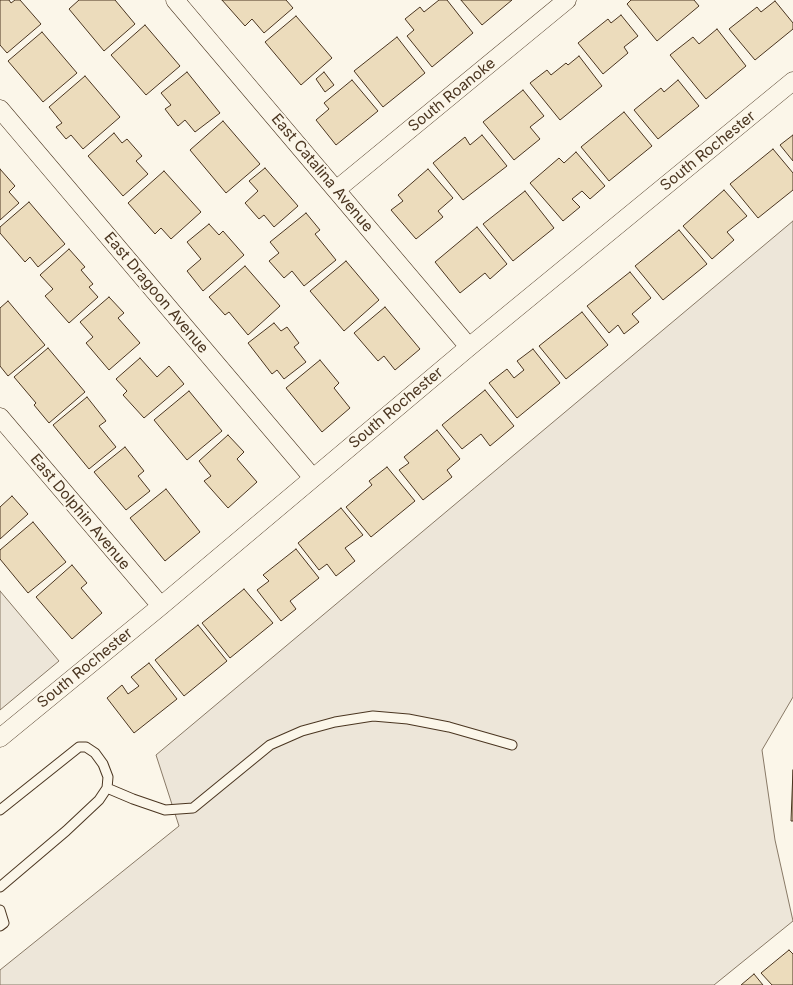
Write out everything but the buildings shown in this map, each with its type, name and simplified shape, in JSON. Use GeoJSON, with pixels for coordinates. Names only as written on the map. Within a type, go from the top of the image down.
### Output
{"type":"FeatureCollection","features":[{"type":"Feature","properties":{"kind":"street","name":"East Catalina Avenue"},"geometry":{"type":"LineString","coordinates":[[175,0],[469,347]]}},
{"type":"Feature","properties":{"kind":"street","name":"South Roanoke"},"geometry":{"type":"LineString","coordinates":[[336,190],[567,0]]}},
{"type":"Feature","properties":{"kind":"street","name":"South Rochester"},"geometry":{"type":"LineString","coordinates":[[0,738],[161,606],[469,347],[793,81]]}},
{"type":"Feature","properties":{"kind":"street","name":"East Dragoon Avenue"},"geometry":{"type":"LineString","coordinates":[[0,109],[312,478]]}},
{"type":"Feature","properties":{"kind":"street","name":"East Dolphin Avenue"},"geometry":{"type":"LineString","coordinates":[[0,417],[161,606]]}},
{"type":"Feature","properties":{"kind":"lane"},"geometry":{"type":"LineString","coordinates":[[107,788],[165,810],[193,808],[270,745],[302,732],[335,722],[374,716],[408,719],[449,727],[512,745]]}},
{"type":"Feature","properties":{"kind":"lane"},"geometry":{"type":"LineString","coordinates":[[0,810],[79,747],[86,747],[95,753],[103,764],[108,777],[107,788],[99,800],[66,831],[0,887]]}},
{"type":"Feature","properties":{"kind":"lane"},"geometry":{"type":"LineString","coordinates":[[0,910],[2,925]]}},
{"type":"Feature","properties":{"kind":"shaded area"},"geometry":{"type":"Polygon","coordinates":[[[793,221],[793,697],[762,750],[775,840],[793,921],[714,985],[0,985],[0,970],[179,826],[156,755],[793,221]]]}},
{"type":"Feature","properties":{"kind":"shaded area"},"geometry":{"type":"Polygon","coordinates":[[[0,591],[59,661],[0,710],[0,591]]]}}]}
